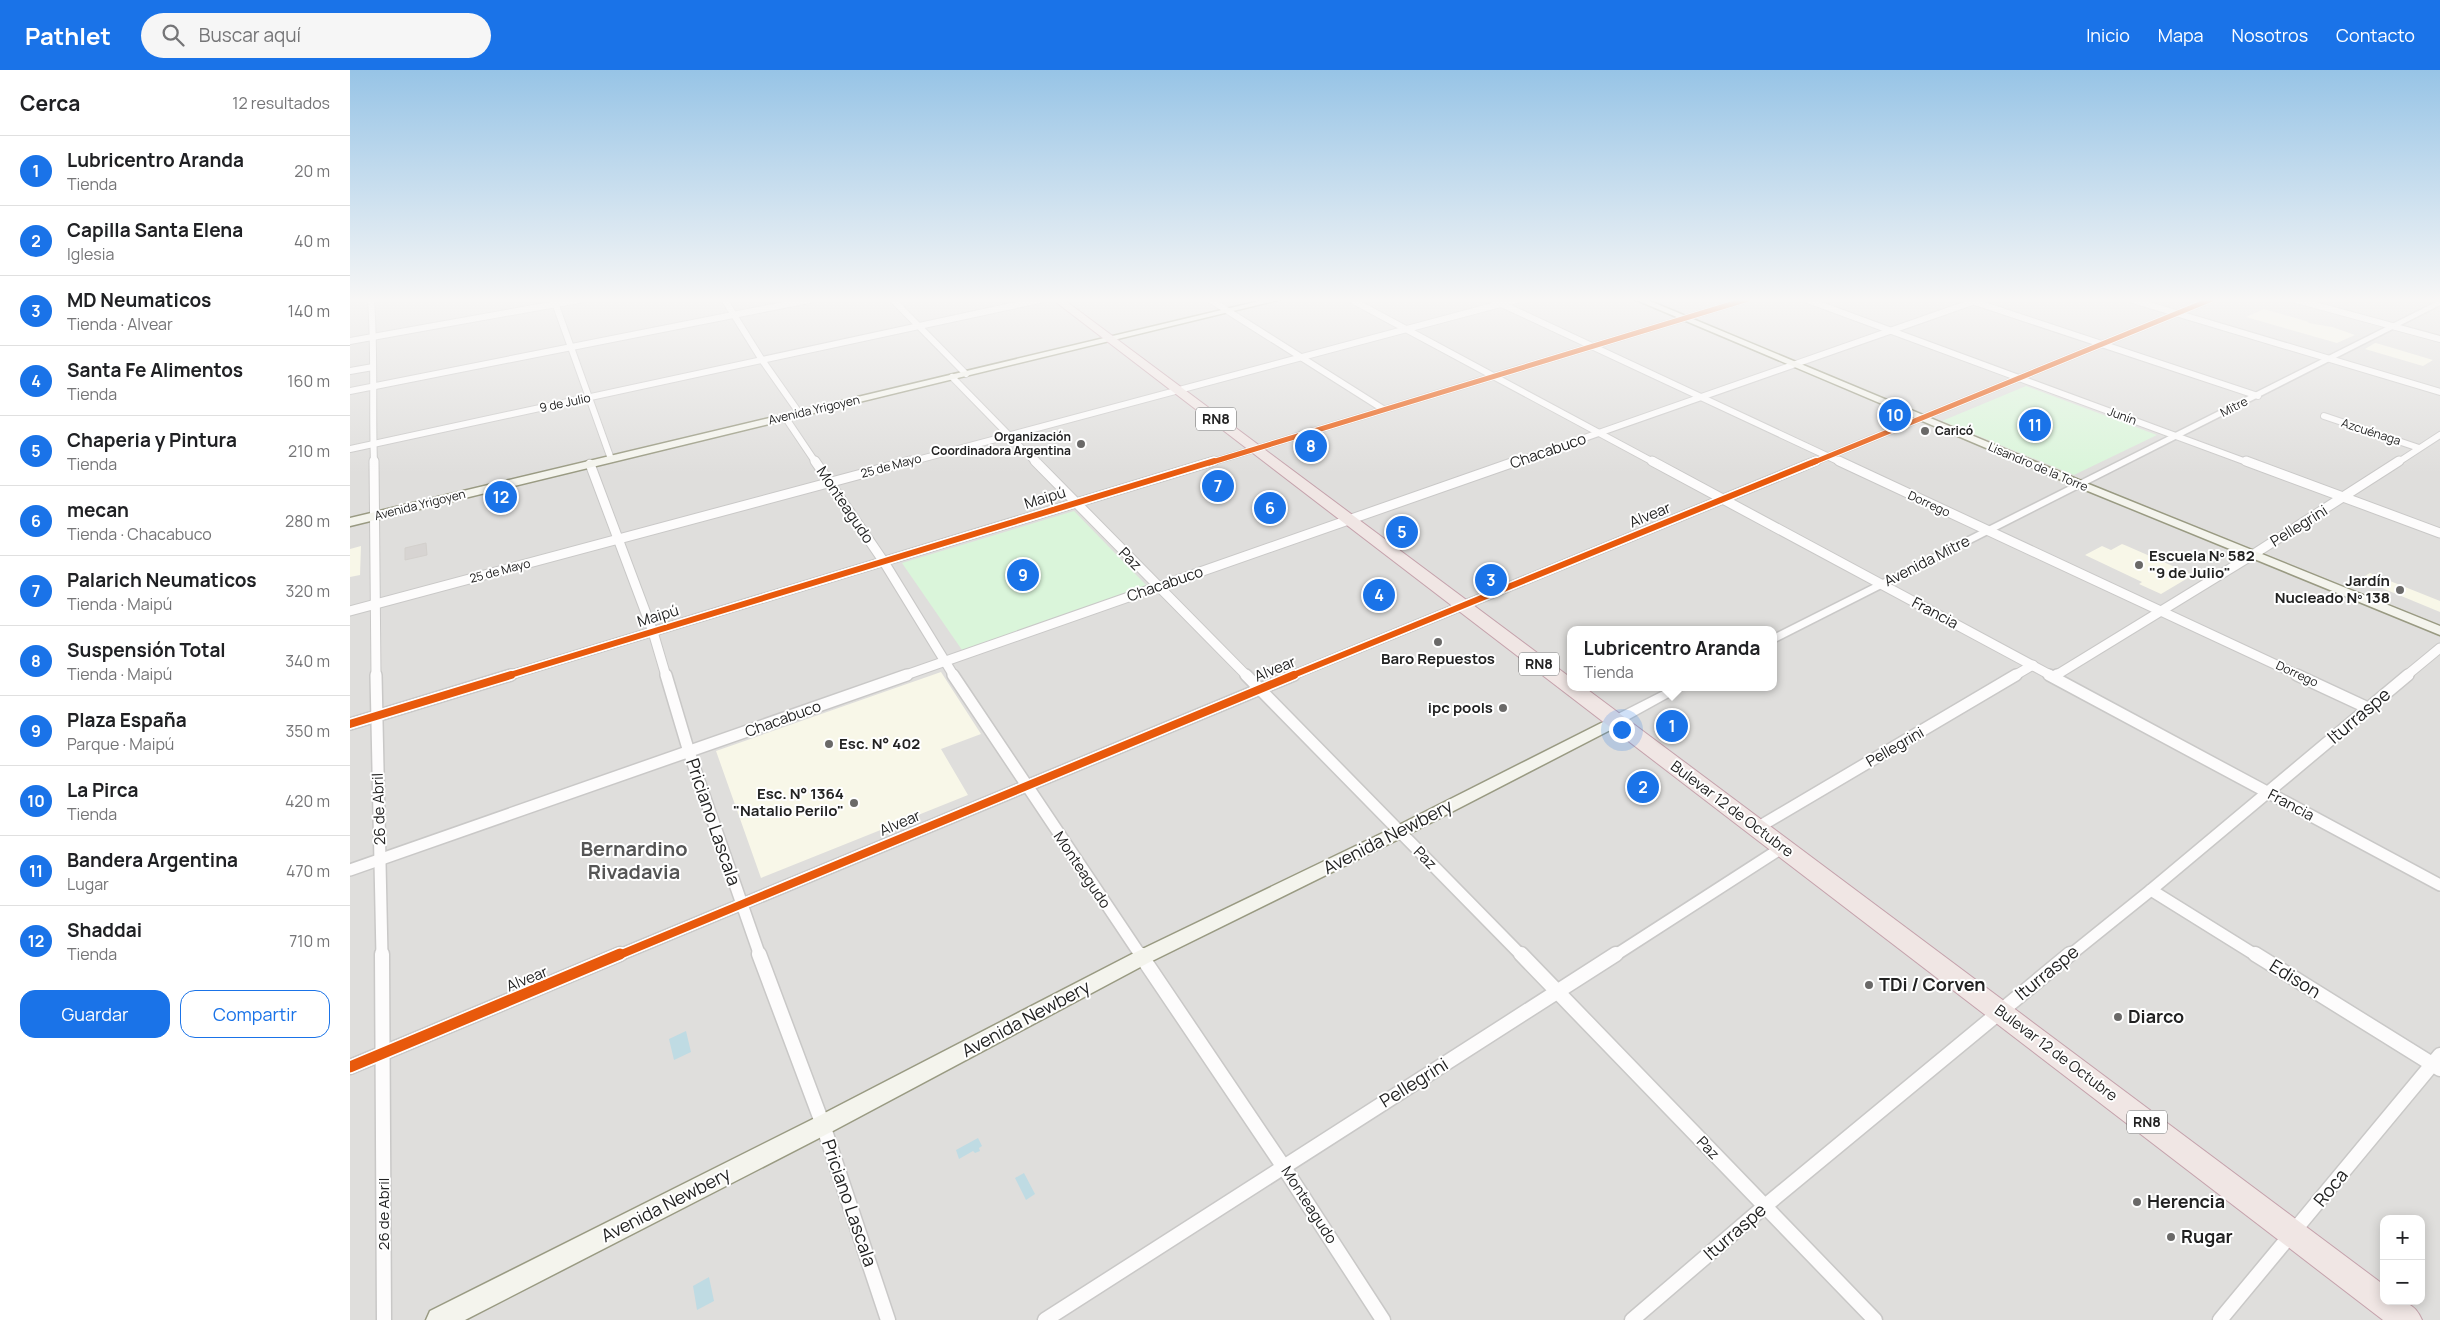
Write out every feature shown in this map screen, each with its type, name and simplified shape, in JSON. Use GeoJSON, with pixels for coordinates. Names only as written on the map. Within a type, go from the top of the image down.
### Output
{"type":"FeatureCollection","features":[{"type":"Feature","properties":{"kind":"highway","name":"Bulevar 12 de Octubre"},"geometry":{"type":"LineString","coordinates":[[1134,357],[1567,685]]}},
{"type":"Feature","properties":{"kind":"highway","name":"Bulevar 12 de Octubre"},"geometry":{"type":"LineString","coordinates":[[1575,691],[2000,1010],[2407,1320]]}},
{"type":"Feature","properties":{"kind":"main road","name":"Avenida Yrigoyen"},"geometry":{"type":"LineString","coordinates":[[350,522],[1035,357]]}},
{"type":"Feature","properties":{"kind":"main road","name":"Lisandro de la Torre"},"geometry":{"type":"LineString","coordinates":[[1780,357],[2082,485],[2440,631]]}},
{"type":"Feature","properties":{"kind":"main road","name":"Avenida Newbery"},"geometry":{"type":"LineString","coordinates":[[439,1320],[823,1125],[1141,958],[1399,832],[1615,721]]}},
{"type":"Feature","properties":{"kind":"street","name":"26 de Abril"},"geometry":{"type":"LineString","coordinates":[[373,357],[372,387],[377,604],[376,716],[384,1053],[384,1320]]}},
{"type":"Feature","properties":{"kind":"street"},"geometry":{"type":"LineString","coordinates":[[350,391],[520,357]]}},
{"type":"Feature","properties":{"kind":"street"},"geometry":{"type":"LineString","coordinates":[[576,357],[612,459]]}},
{"type":"Feature","properties":{"kind":"street"},"geometry":{"type":"LineString","coordinates":[[760,357],[800,414]]}},
{"type":"Feature","properties":{"kind":"street","name":"9 de Julio"},"geometry":{"type":"LineString","coordinates":[[350,449],[774,357]]}},
{"type":"Feature","properties":{"kind":"street"},"geometry":{"type":"LineString","coordinates":[[950,357],[966,374]]}},
{"type":"Feature","properties":{"kind":"street","name":"25 de Mayo"},"geometry":{"type":"LineString","coordinates":[[350,611],[1298,357]]}},
{"type":"Feature","properties":{"kind":"street"},"geometry":{"type":"LineString","coordinates":[[1300,357],[1382,410]]}},
{"type":"Feature","properties":{"kind":"street","name":"Francia"},"geometry":{"type":"LineString","coordinates":[[1459,357],[2440,885]]}},
{"type":"Feature","properties":{"kind":"street","name":"Maipú"},"geometry":{"type":"LineString","coordinates":[[350,724],[1555,357]]}},
{"type":"Feature","properties":{"kind":"street","name":"Dorrego"},"geometry":{"type":"LineString","coordinates":[[1616,357],[2368,708]]}},
{"type":"Feature","properties":{"kind":"street","name":"Chacabuco"},"geometry":{"type":"LineString","coordinates":[[350,870],[1814,357]]}},
{"type":"Feature","properties":{"kind":"street","name":"Junín"},"geometry":{"type":"LineString","coordinates":[[1963,357],[2440,533]]}},
{"type":"Feature","properties":{"kind":"street","name":"Alvear"},"geometry":{"type":"LineString","coordinates":[[350,1067],[1026,785],[2069,357]]}},
{"type":"Feature","properties":{"kind":"street"},"geometry":{"type":"LineString","coordinates":[[2142,357],[2258,396]]}},
{"type":"Feature","properties":{"kind":"street"},"geometry":{"type":"LineString","coordinates":[[2324,357],[2440,392]]}},
{"type":"Feature","properties":{"kind":"street","name":"Mitre"},"geometry":{"type":"LineString","coordinates":[[2082,485],[2333,357]]}},
{"type":"Feature","properties":{"kind":"street"},"geometry":{"type":"LineString","coordinates":[[350,372],[373,367]]}},
{"type":"Feature","properties":{"kind":"street","name":"Paz"},"geometry":{"type":"LineString","coordinates":[[952,377],[1558,992],[1875,1320]]}},
{"type":"Feature","properties":{"kind":"street","name":"Azcuénaga"},"geometry":{"type":"LineString","coordinates":[[2324,416],[2419,448]]}},
{"type":"Feature","properties":{"kind":"street","name":"Monteagudo"},"geometry":{"type":"LineString","coordinates":[[785,417],[884,562],[944,661],[1141,958],[1284,1166],[1383,1320]]}},
{"type":"Feature","properties":{"kind":"street","name":"Pellegrini"},"geometry":{"type":"LineString","coordinates":[[2054,677],[2344,498],[2440,435]]}},
{"type":"Feature","properties":{"kind":"street","name":"Priciano Lascala"},"geometry":{"type":"LineString","coordinates":[[590,464],[653,632],[689,752],[741,905],[823,1125],[888,1320]]}},
{"type":"Feature","properties":{"kind":"street","name":"Avenida Mitre"},"geometry":{"type":"LineString","coordinates":[[1777,638],[1881,584],[2082,485]]}},
{"type":"Feature","properties":{"kind":"street","name":"Iturraspe"},"geometry":{"type":"LineString","coordinates":[[1632,1320],[1764,1206],[2000,1010],[2151,890],[2440,648]]}},
{"type":"Feature","properties":{"kind":"street","name":"Pellegrini"},"geometry":{"type":"LineString","coordinates":[[1757,828],[2033,665]]}},
{"type":"Feature","properties":{"kind":"street"},"geometry":{"type":"LineString","coordinates":[[1615,721],[1673,691]]}},
{"type":"Feature","properties":{"kind":"street","name":"Pellegrini"},"geometry":{"type":"LineString","coordinates":[[1045,1320],[1783,847]]}},
{"type":"Feature","properties":{"kind":"street","name":"Edison"},"geometry":{"type":"LineString","coordinates":[[2151,890],[2438,1062]]}},
{"type":"Feature","properties":{"kind":"street","name":"Roca"},"geometry":{"type":"LineString","coordinates":[[2220,1320],[2438,1062]]}},
{"type":"Feature","properties":{"kind":"shaded area"},"geometry":{"type":"Polygon","coordinates":[[[350,357],[2440,357],[2440,1320],[350,1320],[350,357]]]}},
{"type":"Feature","properties":{"kind":"shaded area"},"geometry":{"type":"Polygon","coordinates":[[[2393,357],[2424,357],[2433,360],[2423,366],[2393,357]]]}},
{"type":"Feature","properties":{"kind":"shaded area","name":"Escuela Nº 582 \"9 de Julio\""},"geometry":{"type":"Polygon","coordinates":[[[2122,544],[2193,575],[2161,594],[2139,584],[2142,582],[2085,555],[2102,546],[2111,550],[2122,544]]]}},
{"type":"Feature","properties":{"kind":"shaded area"},"geometry":{"type":"Polygon","coordinates":[[[361,546],[360,575],[350,577],[350,549],[361,546]]]}},
{"type":"Feature","properties":{"kind":"shaded area","name":"Jardín Nucleado Nº 138"},"geometry":{"type":"Polygon","coordinates":[[[2370,573],[2440,601],[2440,612],[2360,579],[2370,573]]]}},
{"type":"Feature","properties":{"kind":"shaded area"},"geometry":{"type":"Polygon","coordinates":[[[941,672],[981,734],[941,749],[968,795],[761,878],[716,751],[941,672]]]}},
{"type":"Feature","properties":{"kind":"green space"},"geometry":{"type":"Polygon","coordinates":[[[2026,386],[2157,435],[2074,475],[1942,421],[2026,386]]]}},
{"type":"Feature","properties":{"kind":"green space"},"geometry":{"type":"Polygon","coordinates":[[[1074,511],[1147,586],[962,650],[902,563],[1074,511]]]}},
{"type":"Feature","properties":{"kind":"water"},"geometry":{"type":"Polygon","coordinates":[[[686,1031],[691,1052],[674,1060],[669,1039],[686,1031]]]}},
{"type":"Feature","properties":{"kind":"water"},"geometry":{"type":"Polygon","coordinates":[[[978,1138],[982,1146],[979,1148],[980,1151],[975,1153],[973,1151],[959,1159],[956,1150],[978,1138]]]}},
{"type":"Feature","properties":{"kind":"water"},"geometry":{"type":"Polygon","coordinates":[[[1024,1173],[1035,1194],[1026,1200],[1015,1178],[1024,1173]]]}},
{"type":"Feature","properties":{"kind":"water"},"geometry":{"type":"Polygon","coordinates":[[[709,1277],[714,1301],[697,1310],[693,1286],[709,1277]]]}},
{"type":"Feature","properties":{"kind":"building"},"geometry":{"type":"Polygon","coordinates":[[[426,543],[427,555],[405,560],[405,548],[426,543]]]}},
{"type":"Feature","properties":{"kind":"cycle path"},"geometry":{"type":"LineString","coordinates":[[350,724],[1556,357]]}},
{"type":"Feature","properties":{"kind":"cycle path"},"geometry":{"type":"LineString","coordinates":[[350,1067],[1026,785],[2070,357]]}},
{"type":"Feature","properties":{"kind":"place","name":"La Pirca"},"geometry":{"type":"Point","coordinates":[1895,415]}},
{"type":"Feature","properties":{"kind":"place","name":"Bandera Argentina"},"geometry":{"type":"Point","coordinates":[2035,425]}},
{"type":"Feature","properties":{"kind":"place","name":"Caricó"},"geometry":{"type":"Point","coordinates":[1925,431]}},
{"type":"Feature","properties":{"kind":"place","name":"Organización Coordinadora Argentina"},"geometry":{"type":"Point","coordinates":[1081,444]}},
{"type":"Feature","properties":{"kind":"place","name":"Suspensión Total"},"geometry":{"type":"Point","coordinates":[1311,446]}},
{"type":"Feature","properties":{"kind":"place","name":"Palarich Neumaticos"},"geometry":{"type":"Point","coordinates":[1218,486]}},
{"type":"Feature","properties":{"kind":"place","name":"Shaddai"},"geometry":{"type":"Point","coordinates":[501,497]}},
{"type":"Feature","properties":{"kind":"place","name":"mecan"},"geometry":{"type":"Point","coordinates":[1270,508]}},
{"type":"Feature","properties":{"kind":"place","name":"Chaperia y Pintura"},"geometry":{"type":"Point","coordinates":[1402,532]}},
{"type":"Feature","properties":{"kind":"place","name":"Escuela Nº 582 \"9 de Julio\""},"geometry":{"type":"Point","coordinates":[2139,565]}},
{"type":"Feature","properties":{"kind":"place","name":"Plaza España"},"geometry":{"type":"Point","coordinates":[1023,575]}},
{"type":"Feature","properties":{"kind":"place","name":"MD Neumaticos"},"geometry":{"type":"Point","coordinates":[1491,580]}},
{"type":"Feature","properties":{"kind":"place","name":"Jardín Nucleado Nº 138"},"geometry":{"type":"Point","coordinates":[2400,590]}},
{"type":"Feature","properties":{"kind":"place","name":"Santa Fe Alimentos"},"geometry":{"type":"Point","coordinates":[1379,595]}},
{"type":"Feature","properties":{"kind":"place","name":"Baro Repuestos"},"geometry":{"type":"Point","coordinates":[1438,642]}},
{"type":"Feature","properties":{"kind":"place","name":"ipc pools"},"geometry":{"type":"Point","coordinates":[1503,708]}},
{"type":"Feature","properties":{"kind":"place","name":"Lubricentro Aranda"},"geometry":{"type":"Point","coordinates":[1672,726]}},
{"type":"Feature","properties":{"kind":"place","name":"Esc. N° 402"},"geometry":{"type":"Point","coordinates":[829,744]}},
{"type":"Feature","properties":{"kind":"place","name":"Capilla Santa Elena"},"geometry":{"type":"Point","coordinates":[1643,787]}},
{"type":"Feature","properties":{"kind":"place","name":"Esc. N° 1364 \"Natalio Perilo\""},"geometry":{"type":"Point","coordinates":[854,803]}},
{"type":"Feature","properties":{"kind":"place","name":"TDi / Corven"},"geometry":{"type":"Point","coordinates":[1869,985]}},
{"type":"Feature","properties":{"kind":"place","name":"Diarco"},"geometry":{"type":"Point","coordinates":[2118,1017]}},
{"type":"Feature","properties":{"kind":"place","name":"Herencia"},"geometry":{"type":"Point","coordinates":[2137,1202]}},
{"type":"Feature","properties":{"kind":"place","name":"Rugar"},"geometry":{"type":"Point","coordinates":[2171,1237]}},
{"type":"Feature","properties":{"kind":"district","name":"Bernardino Rivadavia"},"geometry":{"type":"Point","coordinates":[634,860]}}]}
